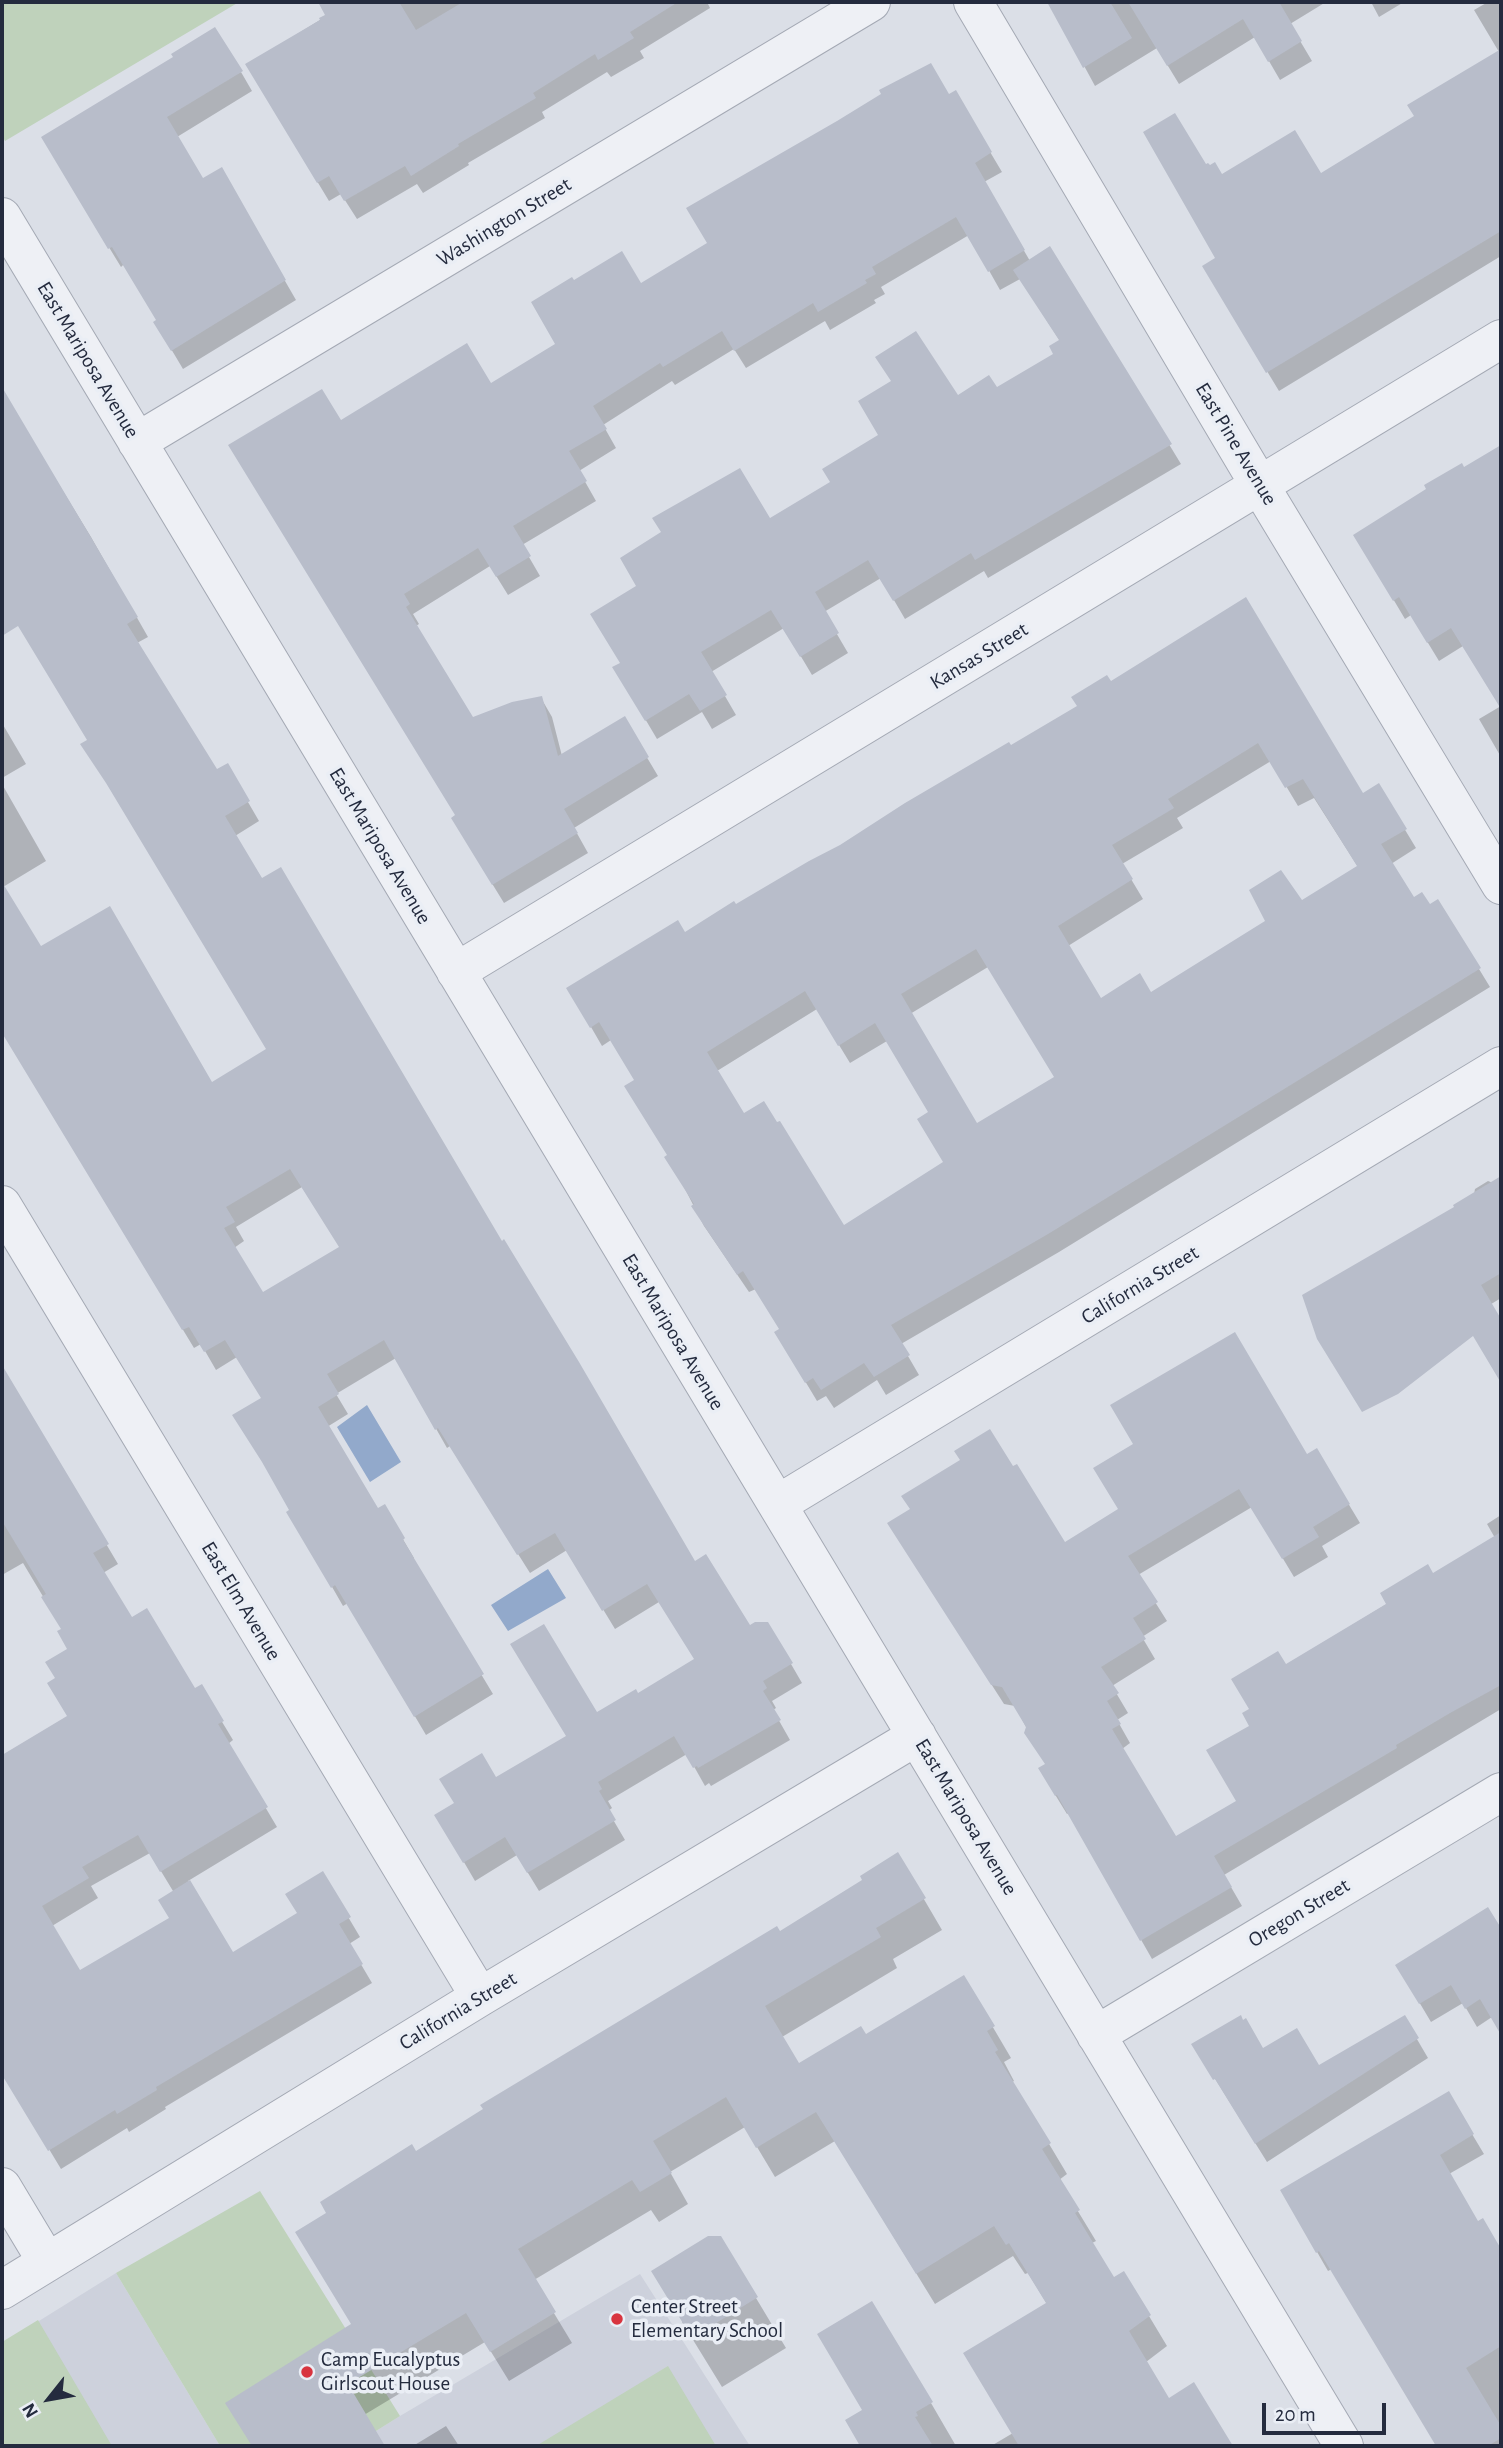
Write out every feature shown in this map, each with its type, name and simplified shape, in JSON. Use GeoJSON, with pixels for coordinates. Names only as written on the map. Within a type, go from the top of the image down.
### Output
{"type":"FeatureCollection","features":[{"type":"Feature","properties":{"kind":"street","name":"Washington Street"},"geometry":{"type":"LineString","coordinates":[[137,442],[872,2]]}},
{"type":"Feature","properties":{"kind":"street","name":"East Pine Avenue"},"geometry":{"type":"LineString","coordinates":[[973,2],[1501,885]]}},
{"type":"Feature","properties":{"kind":"street","name":"East Mariposa Avenue"},"geometry":{"type":"LineString","coordinates":[[3,222],[1344,2446]]}},
{"type":"Feature","properties":{"kind":"street","name":"Kansas Street"},"geometry":{"type":"LineString","coordinates":[[456,972],[1501,339]]}},
{"type":"Feature","properties":{"kind":"street","name":"California Street"},"geometry":{"type":"LineString","coordinates":[[778,1504],[1501,1066]]}},
{"type":"Feature","properties":{"kind":"street","name":"East Elm Avenue"},"geometry":{"type":"LineString","coordinates":[[2,1205],[480,1997]]}},
{"type":"Feature","properties":{"kind":"street","name":"California Street"},"geometry":{"type":"LineString","coordinates":[[2,2290],[480,1997],[917,1736]]}},
{"type":"Feature","properties":{"kind":"street","name":"Oregon Street"},"geometry":{"type":"LineString","coordinates":[[1096,2035],[1501,1792]]}},
{"type":"Feature","properties":{"kind":"street"},"geometry":{"type":"LineString","coordinates":[[2,2187],[47,2262]]}},
{"type":"Feature","properties":{"kind":"shaded area"},"geometry":{"type":"Polygon","coordinates":[[[116,2273],[220,2446],[2,2446],[2,2344],[116,2273]]]}},
{"type":"Feature","properties":{"kind":"shaded area","name":"Center Street Elementary School"},"geometry":{"type":"Polygon","coordinates":[[[640,2274],[750,2446],[352,2446],[400,2416],[640,2274]]]}},
{"type":"Feature","properties":{"kind":"green space"},"geometry":{"type":"Polygon","coordinates":[[[2,2],[239,2],[5,141],[2,135],[2,2]]]}},
{"type":"Feature","properties":{"kind":"green space"},"geometry":{"type":"Polygon","coordinates":[[[260,2191],[400,2416],[352,2446],[220,2446],[116,2273],[260,2191]]]}},
{"type":"Feature","properties":{"kind":"green space"},"geometry":{"type":"Polygon","coordinates":[[[38,2320],[112,2446],[2,2446],[2,2342],[38,2320]]]}},
{"type":"Feature","properties":{"kind":"green space"},"geometry":{"type":"Polygon","coordinates":[[[668,2366],[716,2446],[536,2446],[668,2366]]]}},
{"type":"Feature","properties":{"kind":"water"},"geometry":{"type":"Polygon","coordinates":[[[367,1405],[401,1462],[370,1482],[337,1427],[367,1405]]]}},
{"type":"Feature","properties":{"kind":"water"},"geometry":{"type":"Polygon","coordinates":[[[548,1569],[566,1598],[508,1631],[491,1605],[548,1569]]]}},
{"type":"Feature","properties":{"kind":"building"},"geometry":{"type":"Polygon","coordinates":[[[318,2],[399,2],[416,30],[463,2],[678,2],[630,32],[634,38],[598,60],[595,54],[533,93],[536,98],[458,144],[459,146],[411,176],[405,166],[344,201],[329,176],[317,183],[245,64],[320,20],[319,18],[325,15],[318,2]]]}},
{"type":"Feature","properties":{"kind":"building"},"geometry":{"type":"Polygon","coordinates":[[[1047,2],[1110,2],[1132,38],[1083,68],[1047,2]]]}},
{"type":"Feature","properties":{"kind":"building"},"geometry":{"type":"Polygon","coordinates":[[[1128,2],[1279,2],[1302,41],[1268,62],[1243,19],[1167,66],[1128,2]]]}},
{"type":"Feature","properties":{"kind":"building"},"geometry":{"type":"Polygon","coordinates":[[[215,27],[243,71],[167,117],[203,178],[222,167],[286,280],[171,351],[153,322],[156,320],[112,247],[108,249],[41,137],[173,57],[171,54],[215,27]]]}},
{"type":"Feature","properties":{"kind":"building"},"geometry":{"type":"Polygon","coordinates":[[[1501,49],[1501,231],[1266,373],[1202,266],[1215,258],[1143,132],[1175,113],[1206,164],[1215,162],[1222,174],[1295,130],[1321,173],[1414,116],[1407,105],[1501,49]]]}},
{"type":"Feature","properties":{"kind":"building"},"geometry":{"type":"Polygon","coordinates":[[[931,63],[949,94],[956,90],[992,152],[975,163],[1025,250],[988,272],[956,217],[872,267],[876,274],[865,280],[867,283],[818,312],[813,303],[734,351],[722,331],[663,367],[660,363],[593,406],[607,429],[569,451],[587,481],[513,526],[531,556],[496,577],[478,548],[404,594],[410,604],[406,607],[473,717],[512,702],[542,696],[558,756],[625,716],[649,757],[564,809],[578,833],[492,885],[451,818],[455,815],[228,445],[322,389],[341,420],[467,343],[491,383],[555,344],[531,302],[622,251],[641,283],[707,243],[686,208],[837,121],[881,94],[879,90],[931,63]]]}},
{"type":"Feature","properties":{"kind":"building"},"geometry":{"type":"Polygon","coordinates":[[[1050,246],[1172,444],[975,560],[971,553],[893,601],[868,560],[815,592],[839,633],[800,657],[771,610],[701,652],[727,695],[700,711],[689,694],[645,721],[612,667],[620,663],[590,614],[636,586],[620,558],[661,532],[652,518],[740,468],[770,518],[830,482],[822,469],[878,435],[858,401],[891,381],[875,357],[916,331],[958,395],[989,375],[997,387],[1053,354],[1049,346],[1059,340],[1013,270],[1050,246]]]}},
{"type":"Feature","properties":{"kind":"building"},"geometry":{"type":"Polygon","coordinates":[[[2,387],[138,617],[127,624],[217,769],[228,763],[250,801],[225,816],[262,878],[281,867],[502,1241],[504,1239],[579,1362],[695,1561],[706,1554],[750,1625],[755,1622],[768,1622],[793,1663],[763,1681],[767,1688],[763,1691],[781,1720],[698,1768],[693,1768],[674,1736],[598,1782],[602,1789],[599,1791],[616,1820],[527,1873],[505,1837],[463,1863],[434,1815],[454,1803],[439,1779],[482,1753],[496,1777],[566,1736],[510,1644],[544,1624],[597,1712],[636,1689],[638,1693],[694,1659],[647,1584],[602,1611],[555,1533],[517,1555],[438,1428],[435,1430],[384,1340],[327,1374],[339,1394],[318,1407],[378,1508],[385,1504],[405,1538],[403,1540],[484,1674],[414,1717],[335,1585],[331,1588],[286,1512],[289,1510],[262,1462],[232,1415],[261,1398],[225,1340],[204,1352],[189,1327],[182,1330],[2,1033],[2,882],[41,946],[110,906],[212,1082],[266,1049],[80,744],[87,740],[18,626],[2,636],[2,387]],[[290,1169],[226,1207],[235,1222],[224,1228],[263,1292],[339,1247],[290,1169]]]}},
{"type":"Feature","properties":{"kind":"building"},"geometry":{"type":"Polygon","coordinates":[[[1501,445],[1501,709],[1451,628],[1427,643],[1399,597],[1393,601],[1353,535],[1426,489],[1424,485],[1462,463],[1464,467],[1501,445]]]}},
{"type":"Feature","properties":{"kind":"building"},"geometry":{"type":"Polygon","coordinates":[[[1246,597],[1363,793],[1379,783],[1407,829],[1381,844],[1414,897],[1422,892],[1430,904],[1438,899],[1481,968],[1048,1234],[891,1325],[910,1355],[874,1377],[864,1363],[821,1390],[813,1378],[805,1383],[774,1332],[779,1329],[743,1271],[737,1275],[691,1206],[694,1204],[664,1157],[667,1155],[624,1086],[634,1080],[599,1022],[590,1028],[566,988],[678,920],[685,932],[734,901],[736,904],[840,845],[1009,742],[1011,745],[1077,706],[1071,697],[1107,675],[1111,681],[1246,597]],[[1258,743],[1168,799],[1174,808],[1112,845],[1133,879],[1058,926],[1101,998],[1140,973],[1151,992],[1265,921],[1249,890],[1281,870],[1302,900],[1357,866],[1303,779],[1285,788],[1258,743]],[[976,949],[901,994],[977,1123],[1054,1077],[976,949]],[[805,991],[707,1052],[744,1113],[764,1101],[777,1122],[780,1121],[844,1225],[943,1162],[917,1119],[928,1112],[875,1023],[838,1046],[805,991]]]}},
{"type":"Feature","properties":{"kind":"building"},"geometry":{"type":"Polygon","coordinates":[[[1501,1176],[1501,1273],[1481,1285],[1501,1319],[1501,1383],[1473,1336],[1398,1394],[1362,1412],[1317,1339],[1302,1295],[1454,1207],[1453,1205],[1501,1176]]]}},
{"type":"Feature","properties":{"kind":"building"},"geometry":{"type":"Polygon","coordinates":[[[1235,1332],[1307,1454],[1317,1448],[1350,1504],[1313,1527],[1319,1537],[1282,1559],[1239,1489],[1128,1556],[1158,1602],[1133,1618],[1146,1639],[1101,1667],[1119,1693],[1107,1701],[1121,1724],[1112,1729],[1176,1836],[1236,1801],[1206,1750],[1249,1726],[1242,1713],[1249,1709],[1231,1679],[1278,1651],[1286,1664],[1386,1604],[1380,1593],[1428,1564],[1433,1573],[1501,1532],[1501,1685],[1396,1745],[1397,1748],[1214,1856],[1232,1887],[1140,1941],[1057,1795],[1055,1796],[1038,1768],[1045,1764],[1024,1733],[1026,1727],[1002,1687],[991,1685],[887,1523],[910,1509],[901,1496],[960,1460],[954,1451],[990,1429],[1013,1466],[1017,1464],[1065,1542],[1118,1509],[1093,1468],[1133,1444],[1110,1405],[1235,1332]]]}},
{"type":"Feature","properties":{"kind":"building"},"geometry":{"type":"Polygon","coordinates":[[[2,1365],[109,1544],[93,1553],[132,1617],[147,1608],[195,1688],[202,1684],[224,1721],[218,1724],[268,1807],[160,1872],[138,1835],[82,1867],[89,1878],[42,1906],[80,1970],[169,1918],[158,1900],[190,1880],[233,1952],[297,1913],[285,1894],[323,1871],[351,1917],[339,1924],[363,1964],[156,2087],[157,2090],[117,2114],[115,2110],[48,2151],[2,2075],[2,1755],[67,1716],[47,1683],[55,1678],[45,1662],[67,1649],[57,1631],[61,1629],[41,1597],[46,1594],[2,1521],[2,1365]]]}},
{"type":"Feature","properties":{"kind":"building"},"geometry":{"type":"Polygon","coordinates":[[[898,1852],[926,1898],[876,1928],[881,1937],[765,2006],[799,2063],[861,2026],[866,2034],[964,1975],[995,2026],[987,2031],[998,2050],[995,2052],[1051,2143],[1042,2149],[1080,2210],[1075,2213],[1114,2277],[1124,2271],[1151,2315],[1129,2331],[1169,2398],[1194,2382],[1233,2446],[1019,2446],[963,2353],[1046,2303],[1009,2243],[1006,2245],[994,2226],[916,2274],[816,2112],[756,2148],[726,2097],[653,2141],[672,2173],[640,2192],[632,2180],[518,2249],[556,2312],[490,2352],[466,2313],[348,2384],[385,2446],[252,2446],[225,2403],[351,2324],[295,2232],[326,2213],[320,2202],[412,2144],[416,2151],[483,2109],[480,2105],[777,1926],[780,1931],[862,1880],[860,1876],[898,1852]]]}},
{"type":"Feature","properties":{"kind":"building"},"geometry":{"type":"Polygon","coordinates":[[[1488,1907],[1501,1928],[1501,2035],[1480,1999],[1465,2009],[1451,1985],[1419,2004],[1395,1965],[1488,1907]]]}},
{"type":"Feature","properties":{"kind":"building"},"geometry":{"type":"Polygon","coordinates":[[[1241,2015],[1243,2020],[1246,2018],[1263,2048],[1297,2028],[1319,2065],[1405,2015],[1419,2038],[1255,2144],[1191,2044],[1241,2015]]]}},
{"type":"Feature","properties":{"kind":"building"},"geometry":{"type":"Polygon","coordinates":[[[1449,2091],[1474,2134],[1440,2155],[1478,2221],[1483,2218],[1501,2249],[1501,2346],[1466,2368],[1501,2426],[1501,2438],[1488,2446],[1436,2446],[1280,2190],[1449,2091]]]}},
{"type":"Feature","properties":{"kind":"building"},"geometry":{"type":"Polygon","coordinates":[[[708,2236],[721,2236],[758,2297],[692,2338],[651,2271],[708,2236]]]}},
{"type":"Feature","properties":{"kind":"building"},"geometry":{"type":"Polygon","coordinates":[[[872,2301],[933,2402],[916,2412],[918,2416],[915,2417],[933,2446],[860,2446],[845,2420],[862,2410],[817,2334],[872,2301]]]}},
{"type":"Feature","properties":{"kind":"place","name":"Center Street Elementary School"},"geometry":{"type":"Point","coordinates":[617,2319]}},
{"type":"Feature","properties":{"kind":"place","name":"Camp Eucalyptus Girlscout House"},"geometry":{"type":"Point","coordinates":[307,2372]}}]}
